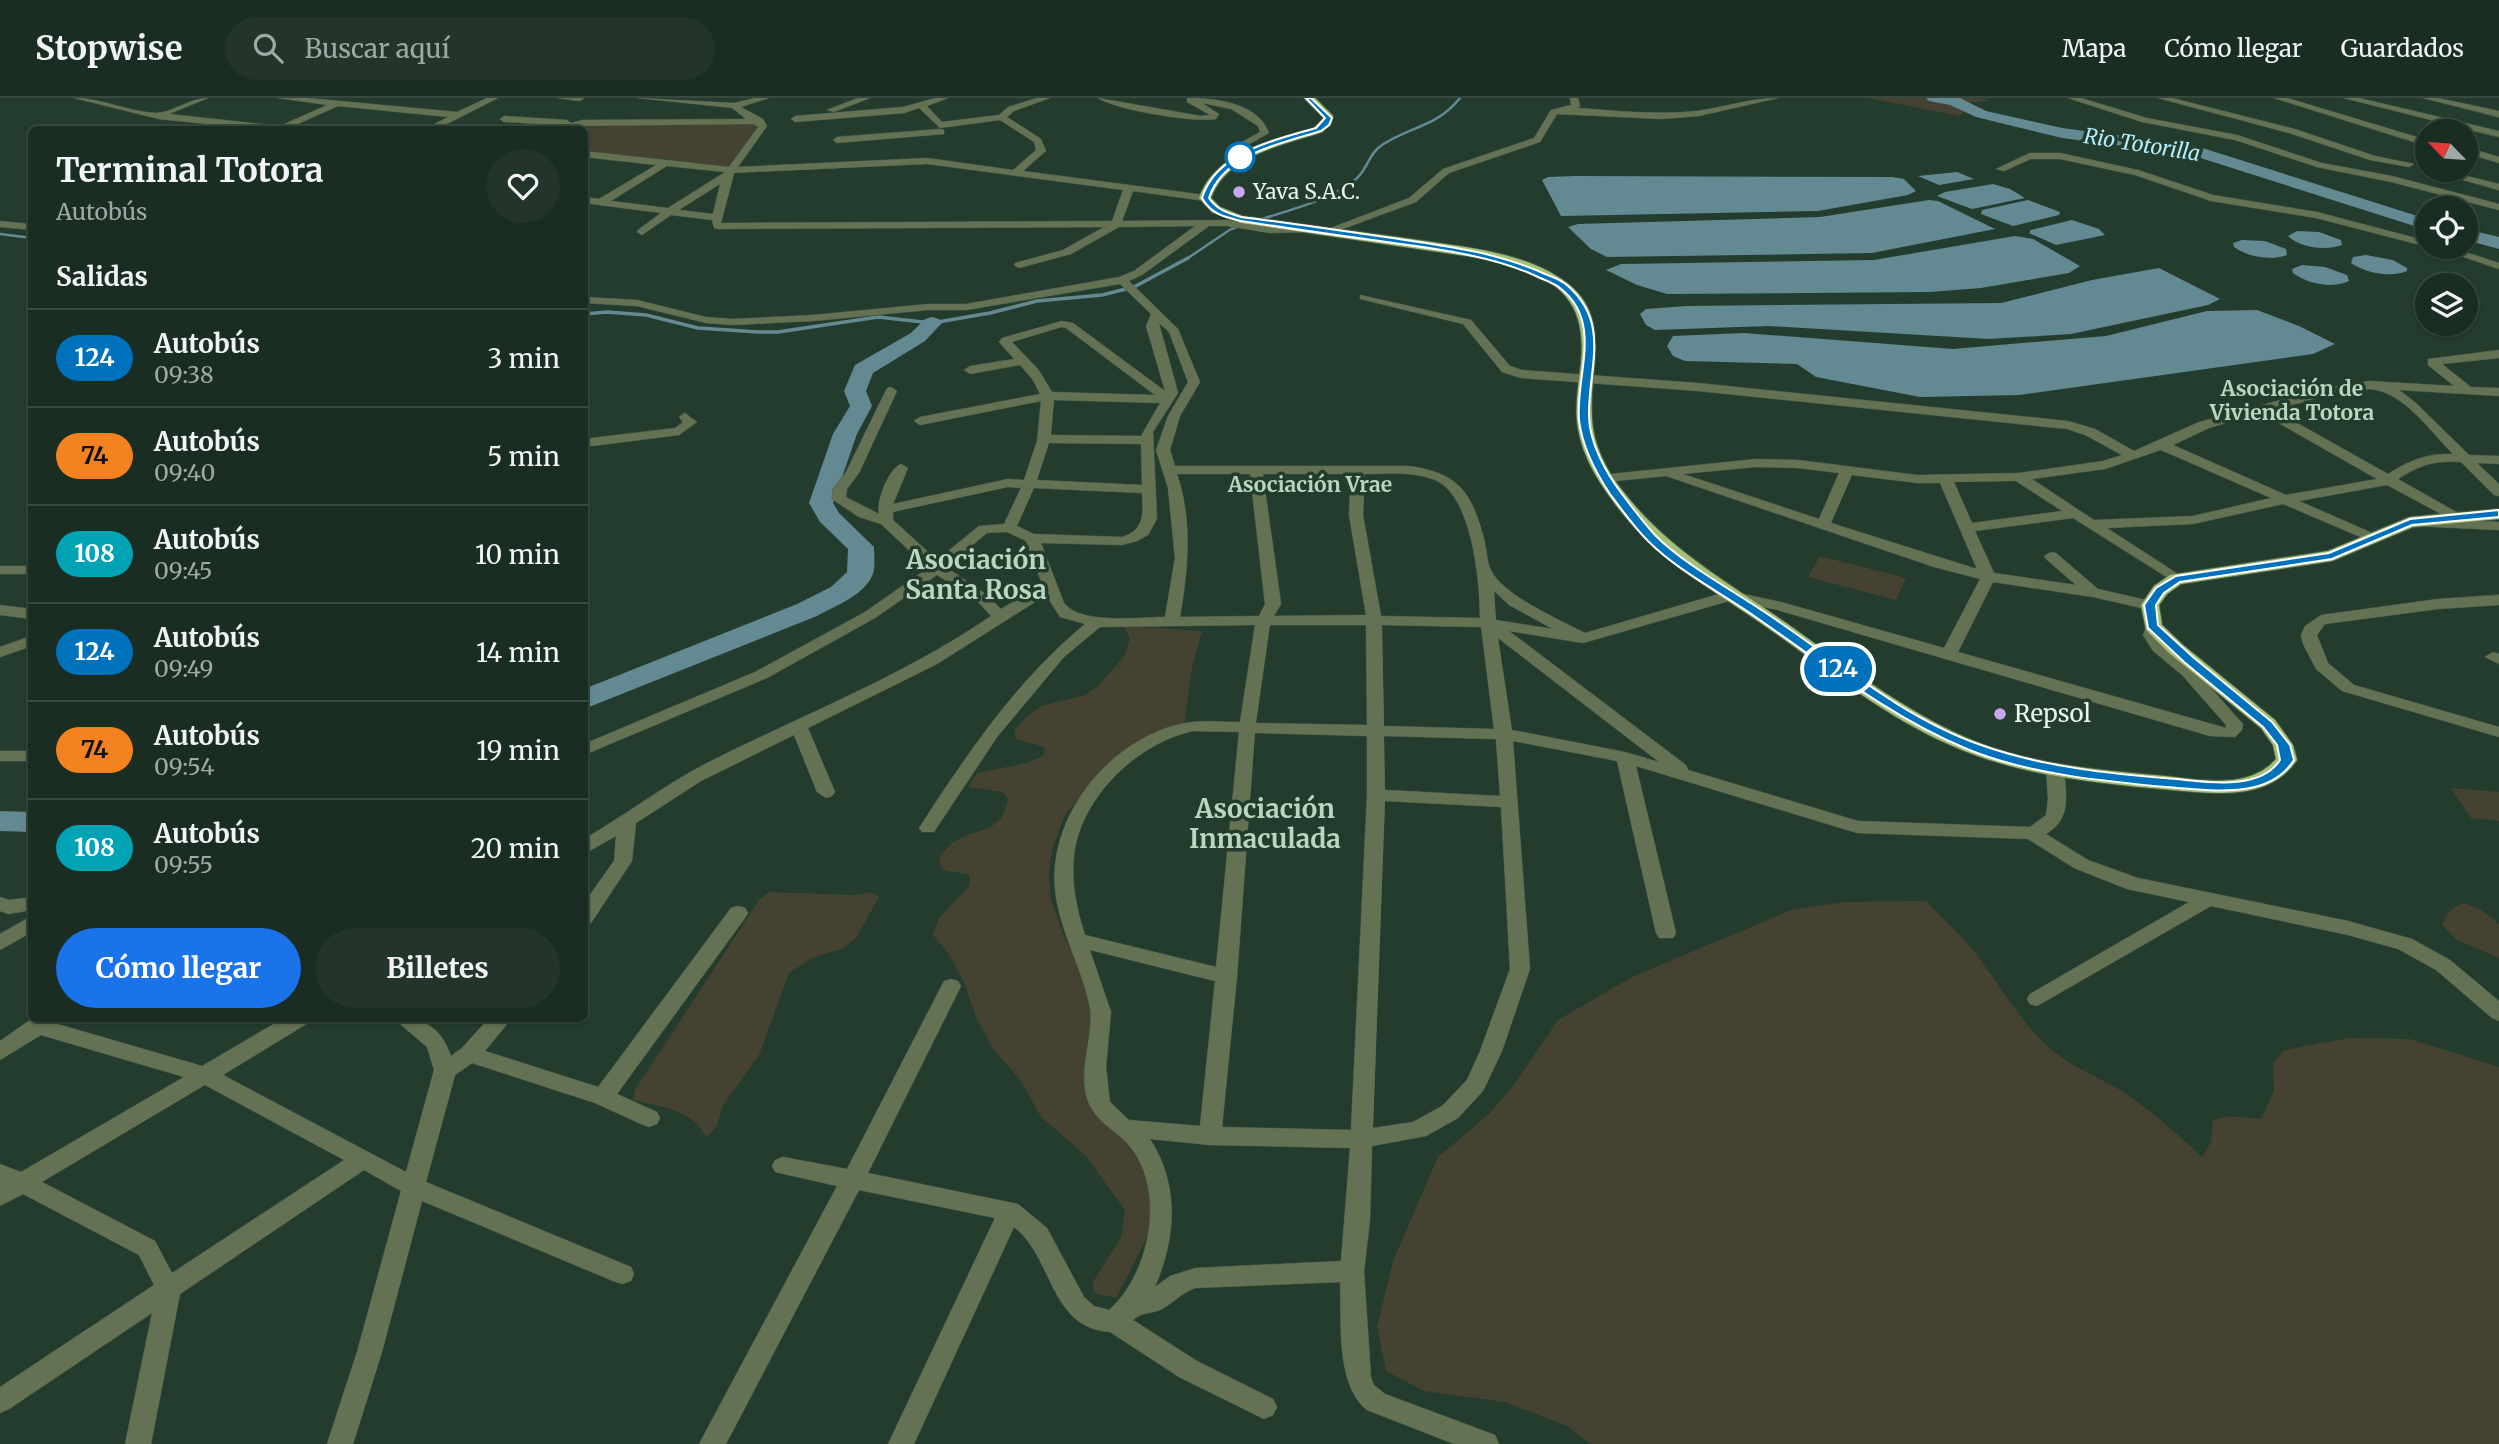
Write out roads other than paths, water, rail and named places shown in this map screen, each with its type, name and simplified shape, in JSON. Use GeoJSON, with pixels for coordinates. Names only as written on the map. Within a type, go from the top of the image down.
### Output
{"type":"FeatureCollection","features":[{"type":"Feature","properties":{"kind":"highway"},"geometry":{"type":"LineString","coordinates":[[1309,98],[1326,112],[1329,118],[1326,124],[1318,130],[1249,152],[1209,187],[1205,198],[1210,206],[1221,214],[1241,219],[1479,255],[1511,262],[1556,281],[1582,305],[1588,327],[1591,357],[1584,417],[1588,443],[1610,485],[1652,539],[1729,596],[1757,612],[1873,694],[1933,729],[1976,748],[2055,769],[2213,787],[2250,784],[2280,772],[2287,758],[2283,745],[2268,724],[2194,671],[2152,626],[2150,605],[2160,590],[2176,579],[2332,556],[2410,522],[2453,516],[2499,514]]}},
{"type":"Feature","properties":{"kind":"street"},"geometry":{"type":"LineString","coordinates":[[78,98],[159,116],[252,126]]}},
{"type":"Feature","properties":{"kind":"street"},"geometry":{"type":"LineString","coordinates":[[159,116],[205,98]]}},
{"type":"Feature","properties":{"kind":"street"},"geometry":{"type":"LineString","coordinates":[[282,98],[457,116]]}},
{"type":"Feature","properties":{"kind":"street"},"geometry":{"type":"LineString","coordinates":[[287,126],[350,98]]}},
{"type":"Feature","properties":{"kind":"street"},"geometry":{"type":"LineString","coordinates":[[436,126],[494,98]]}},
{"type":"Feature","properties":{"kind":"street"},"geometry":{"type":"LineString","coordinates":[[562,98],[580,98]]}},
{"type":"Feature","properties":{"kind":"street"},"geometry":{"type":"LineString","coordinates":[[642,98],[734,106],[765,98]]}},
{"type":"Feature","properties":{"kind":"street"},"geometry":{"type":"LineString","coordinates":[[785,121],[866,98]]}},
{"type":"Feature","properties":{"kind":"street"},"geometry":{"type":"LineString","coordinates":[[795,119],[904,110],[944,98]]}},
{"type":"Feature","properties":{"kind":"street"},"geometry":{"type":"LineString","coordinates":[[836,140],[942,133],[1002,117],[1011,109],[1046,98]]}},
{"type":"Feature","properties":{"kind":"street"},"geometry":{"type":"LineString","coordinates":[[1102,98],[1117,104],[1201,119],[1213,117],[1215,114],[1190,100],[1201,100],[1240,110],[1261,122],[1265,128],[1265,133],[1240,146],[1249,152]]}},
{"type":"Feature","properties":{"kind":"street"},"geometry":{"type":"LineString","coordinates":[[762,124],[730,173],[718,226],[1227,223],[1255,229],[1320,230],[1386,211],[1421,194],[1434,179],[1446,171],[1531,143],[1542,136],[1554,112],[1576,106],[1574,98]]}},
{"type":"Feature","properties":{"kind":"street"},"geometry":{"type":"LineString","coordinates":[[1565,110],[1662,116],[1699,113],[1774,98]]}},
{"type":"Feature","properties":{"kind":"street"},"geometry":{"type":"LineString","coordinates":[[2072,98],[2171,127],[2254,142],[2320,165],[2392,179],[2499,207]]}},
{"type":"Feature","properties":{"kind":"street"},"geometry":{"type":"LineString","coordinates":[[2162,98],[2291,131],[2372,158],[2415,165]]}},
{"type":"Feature","properties":{"kind":"street"},"geometry":{"type":"LineString","coordinates":[[2207,98],[2409,164]]}},
{"type":"Feature","properties":{"kind":"street"},"geometry":{"type":"LineString","coordinates":[[2278,98],[2415,138]]}},
{"type":"Feature","properties":{"kind":"street"},"geometry":{"type":"LineString","coordinates":[[2348,98],[2499,134]]}},
{"type":"Feature","properties":{"kind":"street"},"geometry":{"type":"LineString","coordinates":[[2427,98],[2499,114]]}},
{"type":"Feature","properties":{"kind":"street"},"geometry":{"type":"LineString","coordinates":[[734,106],[762,124]]}},
{"type":"Feature","properties":{"kind":"street"},"geometry":{"type":"LineString","coordinates":[[922,106],[942,133]]}},
{"type":"Feature","properties":{"kind":"street"},"geometry":{"type":"LineString","coordinates":[[830,166],[842,115]]}},
{"type":"Feature","properties":{"kind":"street"},"geometry":{"type":"LineString","coordinates":[[1002,117],[1038,141],[1041,150],[1015,173]]}},
{"type":"Feature","properties":{"kind":"street"},"geometry":{"type":"LineString","coordinates":[[504,119],[570,124],[774,123]]}},
{"type":"Feature","properties":{"kind":"street"},"geometry":{"type":"LineString","coordinates":[[565,126],[570,124]]}},
{"type":"Feature","properties":{"kind":"street"},"geometry":{"type":"LineString","coordinates":[[2478,154],[2499,160]]}},
{"type":"Feature","properties":{"kind":"street"},"geometry":{"type":"LineString","coordinates":[[588,156],[665,163],[730,173],[933,161],[1205,198],[1199,206],[1205,224]]}},
{"type":"Feature","properties":{"kind":"street"},"geometry":{"type":"LineString","coordinates":[[2001,169],[2030,156],[2060,156],[2138,173],[2211,198],[2317,215],[2415,241]]}},
{"type":"Feature","properties":{"kind":"street"},"geometry":{"type":"LineString","coordinates":[[2478,160],[2499,166]]}},
{"type":"Feature","properties":{"kind":"street"},"geometry":{"type":"LineString","coordinates":[[588,209],[665,163]]}},
{"type":"Feature","properties":{"kind":"street"},"geometry":{"type":"LineString","coordinates":[[642,232],[730,173]]}},
{"type":"Feature","properties":{"kind":"street"},"geometry":{"type":"LineString","coordinates":[[2478,182],[2499,187]]}},
{"type":"Feature","properties":{"kind":"street"},"geometry":{"type":"LineString","coordinates":[[1019,265],[1067,252],[1116,224],[1129,188]]}},
{"type":"Feature","properties":{"kind":"street"},"geometry":{"type":"LineString","coordinates":[[588,200],[718,218]]}},
{"type":"Feature","properties":{"kind":"street"},"geometry":{"type":"LineString","coordinates":[[0,224],[28,227]]}},
{"type":"Feature","properties":{"kind":"street"},"geometry":{"type":"LineString","coordinates":[[588,300],[637,303],[706,320],[733,322],[813,318],[916,308],[966,307],[1122,280],[1138,273],[1205,224]]}},
{"type":"Feature","properties":{"kind":"street"},"geometry":{"type":"LineString","coordinates":[[2477,259],[2499,266]]}},
{"type":"Feature","properties":{"kind":"street"},"geometry":{"type":"LineString","coordinates":[[1122,280],[1157,312],[1180,341],[1194,382],[1174,416],[1163,450],[1175,488],[1182,558],[1172,621]]}},
{"type":"Feature","properties":{"kind":"street"},"geometry":{"type":"LineString","coordinates":[[1364,298],[1467,322],[1494,358],[1512,372],[1587,381],[1698,387],[2068,425],[2090,432],[2130,454]]}},
{"type":"Feature","properties":{"kind":"street"},"geometry":{"type":"LineString","coordinates":[[588,748],[761,675],[870,615],[937,568],[984,529],[1009,528],[1032,538],[1122,541],[1135,538],[1145,531],[1150,519],[1146,440],[1151,424],[1172,393],[1152,326],[1157,312]]}},
{"type":"Feature","properties":{"kind":"street"},"geometry":{"type":"LineString","coordinates":[[1009,528],[1029,485],[1044,439],[1048,396],[1040,380],[1021,361],[1006,340],[1066,324],[1096,343],[1168,399]]}},
{"type":"Feature","properties":{"kind":"street"},"geometry":{"type":"LineString","coordinates":[[2468,390],[2432,362],[2499,354]]}},
{"type":"Feature","properties":{"kind":"street"},"geometry":{"type":"LineString","coordinates":[[970,370],[1021,361]]}},
{"type":"Feature","properties":{"kind":"street"},"geometry":{"type":"LineString","coordinates":[[2385,386],[2412,406],[2499,492]]}},
{"type":"Feature","properties":{"kind":"street"},"geometry":{"type":"LineString","coordinates":[[1610,485],[1667,473],[1756,463],[1798,464],[1917,479],[2019,477],[2105,465],[2130,454],[2162,445],[2204,425],[2329,391],[2385,386],[2499,392]]}},
{"type":"Feature","properties":{"kind":"street"},"geometry":{"type":"LineString","coordinates":[[891,391],[852,473],[840,489],[839,499],[864,514],[885,516],[1008,483],[1148,489]]}},
{"type":"Feature","properties":{"kind":"street"},"geometry":{"type":"LineString","coordinates":[[920,421],[1048,396],[1168,399]]}},
{"type":"Feature","properties":{"kind":"street"},"geometry":{"type":"LineString","coordinates":[[1784,397],[1789,411]]}},
{"type":"Feature","properties":{"kind":"street"},"geometry":{"type":"LineString","coordinates":[[2263,409],[2386,481],[2453,516]]}},
{"type":"Feature","properties":{"kind":"street"},"geometry":{"type":"LineString","coordinates":[[588,442],[679,431],[691,422],[685,416]]}},
{"type":"Feature","properties":{"kind":"street"},"geometry":{"type":"LineString","coordinates":[[1044,439],[1146,440]]}},
{"type":"Feature","properties":{"kind":"street"},"geometry":{"type":"LineString","coordinates":[[2162,445],[2372,538]]}},
{"type":"Feature","properties":{"kind":"street"},"geometry":{"type":"LineString","coordinates":[[2090,524],[2193,520],[2285,499],[2386,481],[2414,463],[2438,457],[2499,460]]}},
{"type":"Feature","properties":{"kind":"street"},"geometry":{"type":"LineString","coordinates":[[885,516],[901,468]]}},
{"type":"Feature","properties":{"kind":"street"},"geometry":{"type":"LineString","coordinates":[[1210,1136],[1248,754],[1247,729],[1263,622],[1273,604],[1256,468]]}},
{"type":"Feature","properties":{"kind":"street"},"geometry":{"type":"LineString","coordinates":[[1126,1128],[1210,1136],[1362,1139],[1418,1130],[1450,1112],[1475,1085],[1491,1051],[1520,968],[1504,734],[1488,623],[1489,608],[1467,506],[1456,488],[1429,473],[1409,470],[1169,470]]}},
{"type":"Feature","properties":{"kind":"street"},"geometry":{"type":"LineString","coordinates":[[1358,470],[1356,515],[1374,620],[1376,794],[1358,1220],[1352,1271],[1358,1378],[1365,1392],[1376,1402],[1486,1444]]}},
{"type":"Feature","properties":{"kind":"street"},"geometry":{"type":"LineString","coordinates":[[1823,525],[1847,471]]}},
{"type":"Feature","properties":{"kind":"street"},"geometry":{"type":"LineString","coordinates":[[1667,473],[1939,564],[1988,577],[2052,589],[2093,592],[2150,605]]}},
{"type":"Feature","properties":{"kind":"street"},"geometry":{"type":"LineString","coordinates":[[2019,477],[2072,514],[2176,579]]}},
{"type":"Feature","properties":{"kind":"street"},"geometry":{"type":"LineString","coordinates":[[1946,480],[1988,577],[1948,656]]}},
{"type":"Feature","properties":{"kind":"street"},"geometry":{"type":"LineString","coordinates":[[1969,528],[2072,514]]}},
{"type":"Feature","properties":{"kind":"street"},"geometry":{"type":"LineString","coordinates":[[885,516],[937,568],[982,598],[1000,617]]}},
{"type":"Feature","properties":{"kind":"street"},"geometry":{"type":"LineString","coordinates":[[2410,522],[2499,526]]}},
{"type":"Feature","properties":{"kind":"street"},"geometry":{"type":"LineString","coordinates":[[1032,538],[1057,603],[1065,614],[1096,622],[1374,620],[1488,623],[1583,638],[1729,596],[1776,605],[2216,732],[2229,733],[2234,730],[2235,724],[2194,671]]}},
{"type":"Feature","properties":{"kind":"street"},"geometry":{"type":"LineString","coordinates":[[2050,556],[2093,592]]}},
{"type":"Feature","properties":{"kind":"street"},"geometry":{"type":"LineString","coordinates":[[0,570],[28,570]]}},
{"type":"Feature","properties":{"kind":"street"},"geometry":{"type":"LineString","coordinates":[[1483,572],[1514,602],[1583,638]]}},
{"type":"Feature","properties":{"kind":"street"},"geometry":{"type":"LineString","coordinates":[[588,846],[627,823],[686,781],[915,669],[1050,586]]}},
{"type":"Feature","properties":{"kind":"street"},"geometry":{"type":"LineString","coordinates":[[2499,600],[2438,604],[2321,620],[2313,626],[2309,635],[2310,646],[2330,677],[2348,688],[2499,732]]}},
{"type":"Feature","properties":{"kind":"street"},"geometry":{"type":"LineString","coordinates":[[1757,612],[1776,605]]}},
{"type":"Feature","properties":{"kind":"street"},"geometry":{"type":"LineString","coordinates":[[0,610],[28,614]]}},
{"type":"Feature","properties":{"kind":"street"},"geometry":{"type":"LineString","coordinates":[[928,828],[990,734],[1058,654],[1096,622]]}},
{"type":"Feature","properties":{"kind":"street"},"geometry":{"type":"LineString","coordinates":[[1488,623],[1687,774]]}},
{"type":"Feature","properties":{"kind":"street"},"geometry":{"type":"LineString","coordinates":[[0,652],[28,642]]}},
{"type":"Feature","properties":{"kind":"street"},"geometry":{"type":"LineString","coordinates":[[783,1166],[852,1182],[1010,1211],[1038,1233],[1077,1310],[1101,1322],[1114,1321],[1135,1303],[1149,1275],[1160,1223],[1157,1175],[1136,1138],[1102,1110],[1097,1095],[1101,1012],[1076,940],[1064,891],[1062,856],[1073,822],[1088,797],[1138,748],[1171,730],[1194,726],[1504,734],[1625,757],[1857,827],[2032,833],[2046,828],[2054,821],[2057,810],[2055,769]]}},
{"type":"Feature","properties":{"kind":"street"},"geometry":{"type":"LineString","coordinates":[[799,727],[826,792]]}},
{"type":"Feature","properties":{"kind":"street"},"geometry":{"type":"LineString","coordinates":[[0,756],[28,756]]}},
{"type":"Feature","properties":{"kind":"street"},"geometry":{"type":"LineString","coordinates":[[1625,757],[1666,933]]}},
{"type":"Feature","properties":{"kind":"street"},"geometry":{"type":"LineString","coordinates":[[1376,794],[1509,802]]}},
{"type":"Feature","properties":{"kind":"street"},"geometry":{"type":"LineString","coordinates":[[588,912],[623,861],[627,823]]}},
{"type":"Feature","properties":{"kind":"street"},"geometry":{"type":"LineString","coordinates":[[2032,833],[2081,864],[2134,884],[2348,928],[2405,944],[2443,965],[2499,1013]]}},
{"type":"Feature","properties":{"kind":"street"},"geometry":{"type":"LineString","coordinates":[[2037,999],[2210,898]]}},
{"type":"Feature","properties":{"kind":"street"},"geometry":{"type":"LineString","coordinates":[[3,910],[28,904]]}},
{"type":"Feature","properties":{"kind":"street"},"geometry":{"type":"LineString","coordinates":[[3,910],[28,914]]}},
{"type":"Feature","properties":{"kind":"street"},"geometry":{"type":"LineString","coordinates":[[603,1097],[738,913]]}},
{"type":"Feature","properties":{"kind":"street"},"geometry":{"type":"LineString","coordinates":[[0,943],[28,926]]}},
{"type":"Feature","properties":{"kind":"street"},"geometry":{"type":"LineString","coordinates":[[1076,940],[1227,977]]}},
{"type":"Feature","properties":{"kind":"street"},"geometry":{"type":"LineString","coordinates":[[712,1444],[852,1182],[951,986]]}},
{"type":"Feature","properties":{"kind":"street"},"geometry":{"type":"LineString","coordinates":[[0,1052],[43,1022],[205,1074],[411,1186],[622,1274]]}},
{"type":"Feature","properties":{"kind":"street"},"geometry":{"type":"LineString","coordinates":[[0,1196],[10,1178],[205,1074],[293,1022]]}},
{"type":"Feature","properties":{"kind":"street"},"geometry":{"type":"LineString","coordinates":[[340,1444],[368,1366],[411,1186],[445,1070],[436,1043],[408,1022]]}},
{"type":"Feature","properties":{"kind":"street"},"geometry":{"type":"LineString","coordinates":[[445,1070],[470,1054],[498,1022]]}},
{"type":"Feature","properties":{"kind":"street"},"geometry":{"type":"LineString","coordinates":[[470,1054],[603,1097],[649,1118]]}},
{"type":"Feature","properties":{"kind":"street"},"geometry":{"type":"LineString","coordinates":[[0,1401],[363,1159]]}},
{"type":"Feature","properties":{"kind":"street"},"geometry":{"type":"LineString","coordinates":[[10,1178],[147,1248],[169,1290],[138,1444]]}},
{"type":"Feature","properties":{"kind":"street"},"geometry":{"type":"LineString","coordinates":[[901,1444],[1010,1211]]}},
{"type":"Feature","properties":{"kind":"street"},"geometry":{"type":"LineString","coordinates":[[1135,1303],[1154,1301],[1179,1283],[1195,1278],[1352,1271]]}},
{"type":"Feature","properties":{"kind":"street"},"geometry":{"type":"LineString","coordinates":[[1114,1321],[1188,1369],[1264,1407]]}},
{"type":"Feature","properties":{"kind":"water"},"geometry":{"type":"Polygon","coordinates":[[[1957,172],[1974,179],[1939,185],[1918,176],[1957,172]]]}},
{"type":"Feature","properties":{"kind":"water"},"geometry":{"type":"Polygon","coordinates":[[[1548,177],[1892,177],[1904,179],[1916,191],[1908,195],[1818,211],[1561,216],[1542,180],[1548,177]]]}},
{"type":"Feature","properties":{"kind":"water"},"geometry":{"type":"Polygon","coordinates":[[[1993,184],[2010,189],[2025,198],[1972,209],[1937,196],[1945,192],[1993,184]]]}},
{"type":"Feature","properties":{"kind":"water"},"geometry":{"type":"Polygon","coordinates":[[[1929,200],[1938,201],[1995,229],[1872,253],[1607,257],[1591,249],[1568,227],[1578,224],[1820,217],[1929,200]]]}},
{"type":"Feature","properties":{"kind":"water"},"geometry":{"type":"Polygon","coordinates":[[[2028,200],[2060,212],[2059,215],[2013,226],[1981,214],[1982,210],[2028,200]]]}},
{"type":"Feature","properties":{"kind":"water"},"geometry":{"type":"Polygon","coordinates":[[[2072,220],[2099,229],[2105,235],[2056,245],[2029,233],[2031,230],[2072,220]]]}},
{"type":"Feature","properties":{"kind":"water"},"geometry":{"type":"Polygon","coordinates":[[[2297,231],[2319,232],[2341,240],[2342,245],[2328,248],[2306,246],[2288,236],[2297,231]]]}},
{"type":"Feature","properties":{"kind":"water"},"geometry":{"type":"Polygon","coordinates":[[[2015,236],[2033,239],[2080,266],[2069,273],[1981,288],[1930,292],[1667,294],[1637,285],[1606,270],[1621,264],[1874,260],[2015,236]]]}},
{"type":"Feature","properties":{"kind":"water"},"geometry":{"type":"Polygon","coordinates":[[[2242,240],[2265,241],[2286,249],[2287,255],[2266,258],[2246,253],[2234,247],[2233,243],[2242,240]]]}},
{"type":"Feature","properties":{"kind":"water"},"geometry":{"type":"Polygon","coordinates":[[[2366,255],[2393,260],[2407,268],[2407,271],[2378,273],[2351,263],[2353,257],[2366,255]]]}},
{"type":"Feature","properties":{"kind":"water"},"geometry":{"type":"Polygon","coordinates":[[[2302,265],[2325,267],[2347,275],[2349,281],[2335,285],[2313,282],[2293,273],[2292,269],[2302,265]]]}},
{"type":"Feature","properties":{"kind":"water"},"geometry":{"type":"Polygon","coordinates":[[[2159,268],[2220,299],[2208,305],[2071,334],[1989,339],[1768,326],[1655,330],[1646,325],[1640,314],[1646,309],[1686,306],[2001,303],[2092,280],[2159,268]]]}},
{"type":"Feature","properties":{"kind":"water"},"geometry":{"type":"Polygon","coordinates":[[[2257,310],[2299,326],[2335,344],[2313,354],[2019,395],[1920,397],[1816,377],[1797,364],[1685,361],[1673,356],[1667,346],[1673,336],[1744,333],[1953,349],[2106,336],[2207,311],[2257,310]]]}},
{"type":"Feature","properties":{"kind":"waterway"},"geometry":{"type":"LineString","coordinates":[[1256,221],[1308,204],[1345,187],[1360,175],[1378,148],[1433,121],[1460,98]]}},
{"type":"Feature","properties":{"kind":"waterway","name":"Rio Totorilla"},"geometry":{"type":"LineString","coordinates":[[1934,98],[1954,101],[1981,114],[2062,133],[2193,150],[2415,221]]}},
{"type":"Feature","properties":{"kind":"waterway"},"geometry":{"type":"LineString","coordinates":[[1188,258],[1231,229],[1243,225]]}},
{"type":"Feature","properties":{"kind":"waterway"},"geometry":{"type":"LineString","coordinates":[[0,234],[28,238]]}},
{"type":"Feature","properties":{"kind":"waterway","name":"Rio Totorilla"},"geometry":{"type":"LineString","coordinates":[[2478,238],[2499,243]]}},
{"type":"Feature","properties":{"kind":"waterway"},"geometry":{"type":"LineString","coordinates":[[588,314],[646,315],[698,328],[758,332],[778,332],[878,317],[932,323],[990,313],[1037,301],[1102,295],[1134,287],[1188,258]]}},
{"type":"Feature","properties":{"kind":"waterway"},"geometry":{"type":"LineString","coordinates":[[588,698],[807,610],[841,593],[860,574],[861,547],[829,517],[821,503],[845,434],[861,406],[855,391],[863,370],[918,337],[932,323]]}},
{"type":"Feature","properties":{"kind":"waterway"},"geometry":{"type":"LineString","coordinates":[[0,821],[28,822]]}},
{"type":"Feature","properties":{"kind":"place","name":"Yava S.A.C."},"geometry":{"type":"Point","coordinates":[1239,192]}},
{"type":"Feature","properties":{"kind":"place","name":"Repsol"},"geometry":{"type":"Point","coordinates":[2000,714]}},
{"type":"Feature","properties":{"kind":"district","name":"Asociación de Vivienda Totora"},"geometry":{"type":"Point","coordinates":[2292,401]}},
{"type":"Feature","properties":{"kind":"district","name":"Asociación Vrae"},"geometry":{"type":"Point","coordinates":[1310,485]}},
{"type":"Feature","properties":{"kind":"district","name":"Asociación Santa Rosa"},"geometry":{"type":"Point","coordinates":[976,575]}},
{"type":"Feature","properties":{"kind":"district","name":"Asociación Inmaculada"},"geometry":{"type":"Point","coordinates":[1265,824]}}]}
